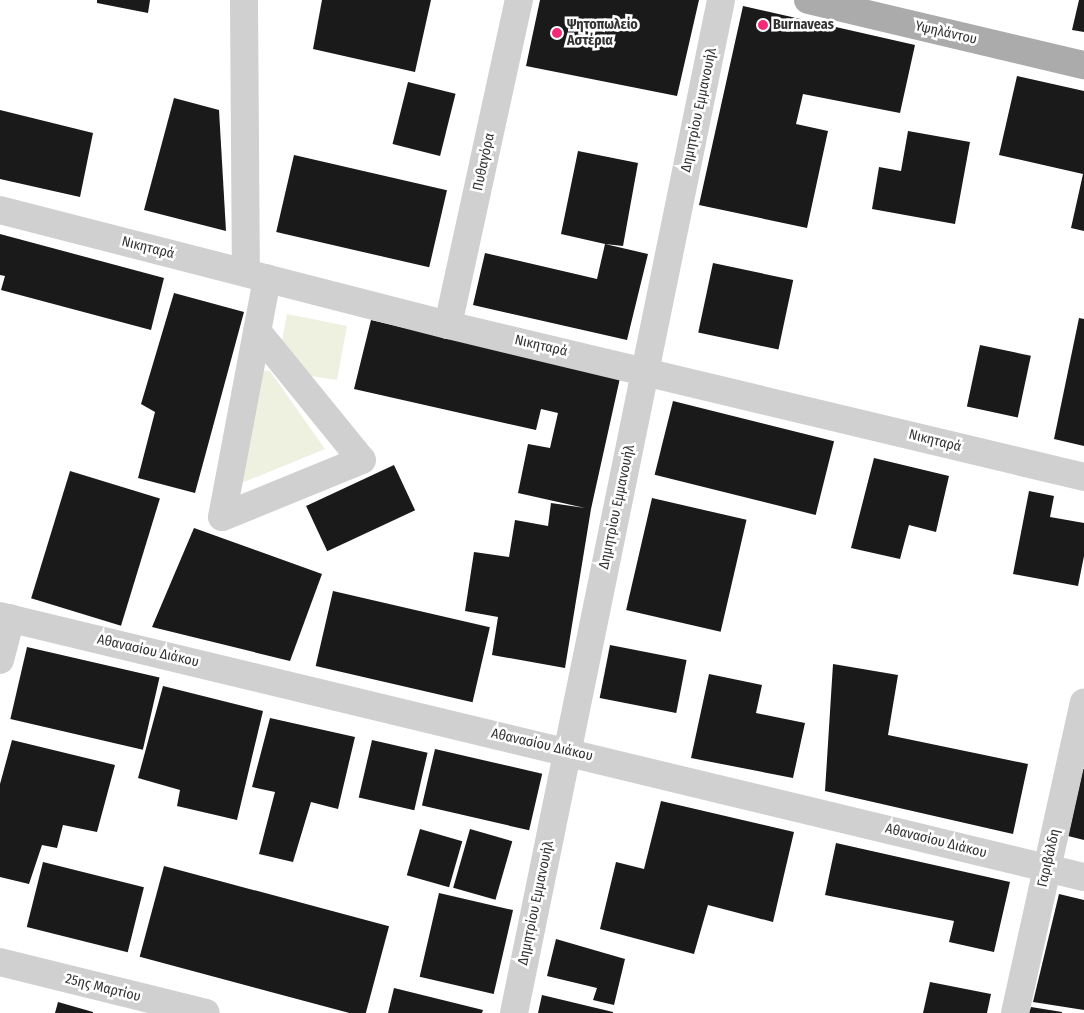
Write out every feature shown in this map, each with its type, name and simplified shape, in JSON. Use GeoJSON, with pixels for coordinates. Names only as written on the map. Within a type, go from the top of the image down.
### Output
{"type":"FeatureCollection","features":[{"type":"Feature","properties":{"kind":"main road","name":"Υψηλάντου"},"geometry":{"type":"LineString","coordinates":[[808,0],[1084,66]]}},
{"type":"Feature","properties":{"kind":"street"},"geometry":{"type":"LineString","coordinates":[[244,0],[257,276],[257,331],[222,517],[362,460],[257,331]]}},
{"type":"Feature","properties":{"kind":"street","name":"Πυθαγόρα"},"geometry":{"type":"LineString","coordinates":[[448,324],[519,0]]}},
{"type":"Feature","properties":{"kind":"street","name":"Δημητρίου Εμμανουήλ"},"geometry":{"type":"LineString","coordinates":[[514,1013],[721,0]]}},
{"type":"Feature","properties":{"kind":"street","name":"Νικηταρά"},"geometry":{"type":"LineString","coordinates":[[0,210],[448,324],[1084,477]]}},
{"type":"Feature","properties":{"kind":"street"},"geometry":{"type":"LineString","coordinates":[[0,660],[5,617]]}},
{"type":"Feature","properties":{"kind":"street","name":"Αθανασίου Διάκου"},"geometry":{"type":"LineString","coordinates":[[5,617],[1084,877]]}},
{"type":"Feature","properties":{"kind":"street","name":"Γαριβάλδη"},"geometry":{"type":"LineString","coordinates":[[1015,1013],[1084,703]]}},
{"type":"Feature","properties":{"kind":"street","name":"25ης Μαρτίου"},"geometry":{"type":"LineString","coordinates":[[0,962],[206,1013]]}},
{"type":"Feature","properties":{"kind":"green space"},"geometry":{"type":"Polygon","coordinates":[[[287,314],[347,326],[337,380],[304,375],[281,346],[287,314]]]}},
{"type":"Feature","properties":{"kind":"green space"},"geometry":{"type":"Polygon","coordinates":[[[259,370],[270,371],[325,449],[239,484],[259,370]]]}},
{"type":"Feature","properties":{"kind":"building"},"geometry":{"type":"Polygon","coordinates":[[[97,0],[150,0],[148,13],[97,3],[97,0]]]}},
{"type":"Feature","properties":{"kind":"building"},"geometry":{"type":"Polygon","coordinates":[[[322,0],[431,0],[415,72],[313,49],[322,0]]]}},
{"type":"Feature","properties":{"kind":"building"},"geometry":{"type":"Polygon","coordinates":[[[540,0],[699,0],[677,96],[526,66],[540,0]]]}},
{"type":"Feature","properties":{"kind":"building"},"geometry":{"type":"Polygon","coordinates":[[[1079,0],[1084,0],[1084,32],[1072,30],[1079,0]]]}},
{"type":"Feature","properties":{"kind":"building"},"geometry":{"type":"Polygon","coordinates":[[[743,6],[915,45],[900,113],[803,94],[796,124],[828,131],[807,228],[699,205],[743,6]]]}},
{"type":"Feature","properties":{"kind":"building"},"geometry":{"type":"Polygon","coordinates":[[[1017,76],[1084,91],[1084,231],[1071,228],[1083,174],[999,155],[1017,76]]]}},
{"type":"Feature","properties":{"kind":"building"},"geometry":{"type":"Polygon","coordinates":[[[408,82],[456,94],[440,156],[393,144],[408,82]]]}},
{"type":"Feature","properties":{"kind":"building"},"geometry":{"type":"Polygon","coordinates":[[[174,98],[219,110],[226,231],[144,210],[174,98]]]}},
{"type":"Feature","properties":{"kind":"building"},"geometry":{"type":"Polygon","coordinates":[[[0,110],[93,133],[80,197],[0,179],[0,110]]]}},
{"type":"Feature","properties":{"kind":"building"},"geometry":{"type":"Polygon","coordinates":[[[908,131],[970,142],[955,224],[872,209],[879,167],[901,171],[908,131]]]}},
{"type":"Feature","properties":{"kind":"building"},"geometry":{"type":"Polygon","coordinates":[[[578,151],[638,163],[623,246],[561,234],[578,151]]]}},
{"type":"Feature","properties":{"kind":"building"},"geometry":{"type":"Polygon","coordinates":[[[294,155],[447,190],[429,267],[276,232],[294,155]]]}},
{"type":"Feature","properties":{"kind":"building"},"geometry":{"type":"Polygon","coordinates":[[[0,234],[164,278],[151,330],[1,290],[5,276],[0,275],[0,234]]]}},
{"type":"Feature","properties":{"kind":"building"},"geometry":{"type":"Polygon","coordinates":[[[605,244],[648,254],[627,340],[473,305],[485,253],[597,279],[605,244]]]}},
{"type":"Feature","properties":{"kind":"building"},"geometry":{"type":"Polygon","coordinates":[[[713,263],[793,280],[778,349],[698,332],[713,263]]]}},
{"type":"Feature","properties":{"kind":"building"},"geometry":{"type":"Polygon","coordinates":[[[174,293],[244,312],[195,493],[138,478],[155,412],[141,404],[174,293]]]}},
{"type":"Feature","properties":{"kind":"building"},"geometry":{"type":"Polygon","coordinates":[[[1079,318],[1084,319],[1084,446],[1054,439],[1079,318]]]}},
{"type":"Feature","properties":{"kind":"building"},"geometry":{"type":"Polygon","coordinates":[[[371,320],[620,378],[591,509],[565,668],[492,655],[498,617],[465,611],[474,552],[509,557],[515,520],[548,526],[551,503],[585,508],[518,493],[528,444],[550,448],[558,413],[541,409],[536,430],[354,389],[371,320]]]}},
{"type":"Feature","properties":{"kind":"building"},"geometry":{"type":"Polygon","coordinates":[[[980,345],[1031,356],[1018,417],[967,407],[980,345]]]}},
{"type":"Feature","properties":{"kind":"building"},"geometry":{"type":"Polygon","coordinates":[[[673,401],[834,441],[816,515],[655,475],[673,401]]]}},
{"type":"Feature","properties":{"kind":"building"},"geometry":{"type":"Polygon","coordinates":[[[874,458],[949,476],[936,532],[909,525],[900,559],[851,548],[874,458]]]}},
{"type":"Feature","properties":{"kind":"building"},"geometry":{"type":"Polygon","coordinates":[[[394,465],[415,510],[327,551],[306,506],[394,465]]]}},
{"type":"Feature","properties":{"kind":"building"},"geometry":{"type":"Polygon","coordinates":[[[70,471],[160,498],[121,626],[31,598],[70,471]]]}},
{"type":"Feature","properties":{"kind":"building"},"geometry":{"type":"Polygon","coordinates":[[[1029,491],[1054,496],[1050,517],[1084,523],[1084,556],[1078,586],[1013,574],[1029,491]]]}},
{"type":"Feature","properties":{"kind":"building"},"geometry":{"type":"Polygon","coordinates":[[[652,498],[747,520],[721,632],[626,610],[652,498]]]}},
{"type":"Feature","properties":{"kind":"building"},"geometry":{"type":"Polygon","coordinates":[[[194,528],[322,574],[290,661],[152,627],[194,528]]]}},
{"type":"Feature","properties":{"kind":"building"},"geometry":{"type":"Polygon","coordinates":[[[333,591],[490,627],[473,702],[316,666],[333,591]]]}},
{"type":"Feature","properties":{"kind":"building"},"geometry":{"type":"Polygon","coordinates":[[[610,645],[687,660],[676,713],[600,698],[610,645]]]}},
{"type":"Feature","properties":{"kind":"building"},"geometry":{"type":"Polygon","coordinates":[[[27,647],[160,678],[143,750],[10,719],[27,647]]]}},
{"type":"Feature","properties":{"kind":"building"},"geometry":{"type":"Polygon","coordinates":[[[833,664],[898,675],[888,735],[1028,764],[1013,834],[825,791],[833,664]]]}},
{"type":"Feature","properties":{"kind":"building"},"geometry":{"type":"Polygon","coordinates":[[[709,674],[762,685],[756,713],[805,723],[793,778],[691,758],[709,674]]]}},
{"type":"Feature","properties":{"kind":"building"},"geometry":{"type":"Polygon","coordinates":[[[163,686],[263,711],[237,820],[177,806],[180,790],[138,778],[163,686]]]}},
{"type":"Feature","properties":{"kind":"building"},"geometry":{"type":"Polygon","coordinates":[[[270,718],[355,737],[338,809],[311,802],[293,862],[259,854],[275,792],[252,787],[270,718]]]}},
{"type":"Feature","properties":{"kind":"building"},"geometry":{"type":"Polygon","coordinates":[[[12,740],[115,765],[97,832],[63,825],[57,848],[42,845],[29,884],[0,877],[0,784],[12,740]]]}},
{"type":"Feature","properties":{"kind":"building"},"geometry":{"type":"Polygon","coordinates":[[[372,740],[428,753],[414,810],[359,797],[372,740]]]}},
{"type":"Feature","properties":{"kind":"building"},"geometry":{"type":"Polygon","coordinates":[[[435,749],[542,774],[529,830],[422,806],[435,749]]]}},
{"type":"Feature","properties":{"kind":"building"},"geometry":{"type":"Polygon","coordinates":[[[1084,769],[1084,840],[1068,836],[1084,769]]]}},
{"type":"Feature","properties":{"kind":"building"},"geometry":{"type":"Polygon","coordinates":[[[661,801],[794,832],[773,922],[708,905],[694,954],[600,929],[616,862],[644,869],[661,801]]]}},
{"type":"Feature","properties":{"kind":"building"},"geometry":{"type":"Polygon","coordinates":[[[420,829],[462,841],[449,887],[407,875],[420,829]]]}},
{"type":"Feature","properties":{"kind":"building"},"geometry":{"type":"Polygon","coordinates":[[[470,829],[512,841],[495,900],[453,888],[470,829]]]}},
{"type":"Feature","properties":{"kind":"building"},"geometry":{"type":"Polygon","coordinates":[[[836,843],[1010,882],[994,952],[949,942],[954,921],[825,895],[836,843]]]}},
{"type":"Feature","properties":{"kind":"building"},"geometry":{"type":"Polygon","coordinates":[[[43,862],[144,887],[128,952],[27,927],[43,862]]]}},
{"type":"Feature","properties":{"kind":"building"},"geometry":{"type":"Polygon","coordinates":[[[164,866],[389,926],[366,1013],[349,1013],[140,957],[164,866]]]}},
{"type":"Feature","properties":{"kind":"building"},"geometry":{"type":"Polygon","coordinates":[[[439,893],[513,910],[494,994],[420,977],[439,893]]]}},
{"type":"Feature","properties":{"kind":"building"},"geometry":{"type":"Polygon","coordinates":[[[1059,894],[1084,900],[1084,1010],[1033,1002],[1059,894]]]}},
{"type":"Feature","properties":{"kind":"building"},"geometry":{"type":"Polygon","coordinates":[[[556,939],[625,959],[614,1005],[593,1000],[597,988],[547,976],[556,939]]]}},
{"type":"Feature","properties":{"kind":"building"},"geometry":{"type":"Polygon","coordinates":[[[930,982],[991,994],[987,1013],[923,1013],[930,982]]]}},
{"type":"Feature","properties":{"kind":"building"},"geometry":{"type":"Polygon","coordinates":[[[394,988],[483,1010],[482,1013],[388,1013],[394,988]]]}},
{"type":"Feature","properties":{"kind":"building"},"geometry":{"type":"Polygon","coordinates":[[[542,995],[613,1012],[613,1013],[538,1013],[542,995]]]}},
{"type":"Feature","properties":{"kind":"building"},"geometry":{"type":"Polygon","coordinates":[[[58,1002],[93,1012],[93,1013],[55,1013],[58,1002]]]}},
{"type":"Feature","properties":{"kind":"building"},"geometry":{"type":"Polygon","coordinates":[[[1031,1007],[1062,1012],[1062,1013],[1029,1013],[1031,1007]]]}},
{"type":"Feature","properties":{"kind":"place","name":"Burnaveas"},"geometry":{"type":"Point","coordinates":[763,25]}},
{"type":"Feature","properties":{"kind":"place","name":"Ψητοπωλείο Αστέρια"},"geometry":{"type":"Point","coordinates":[557,33]}}]}
